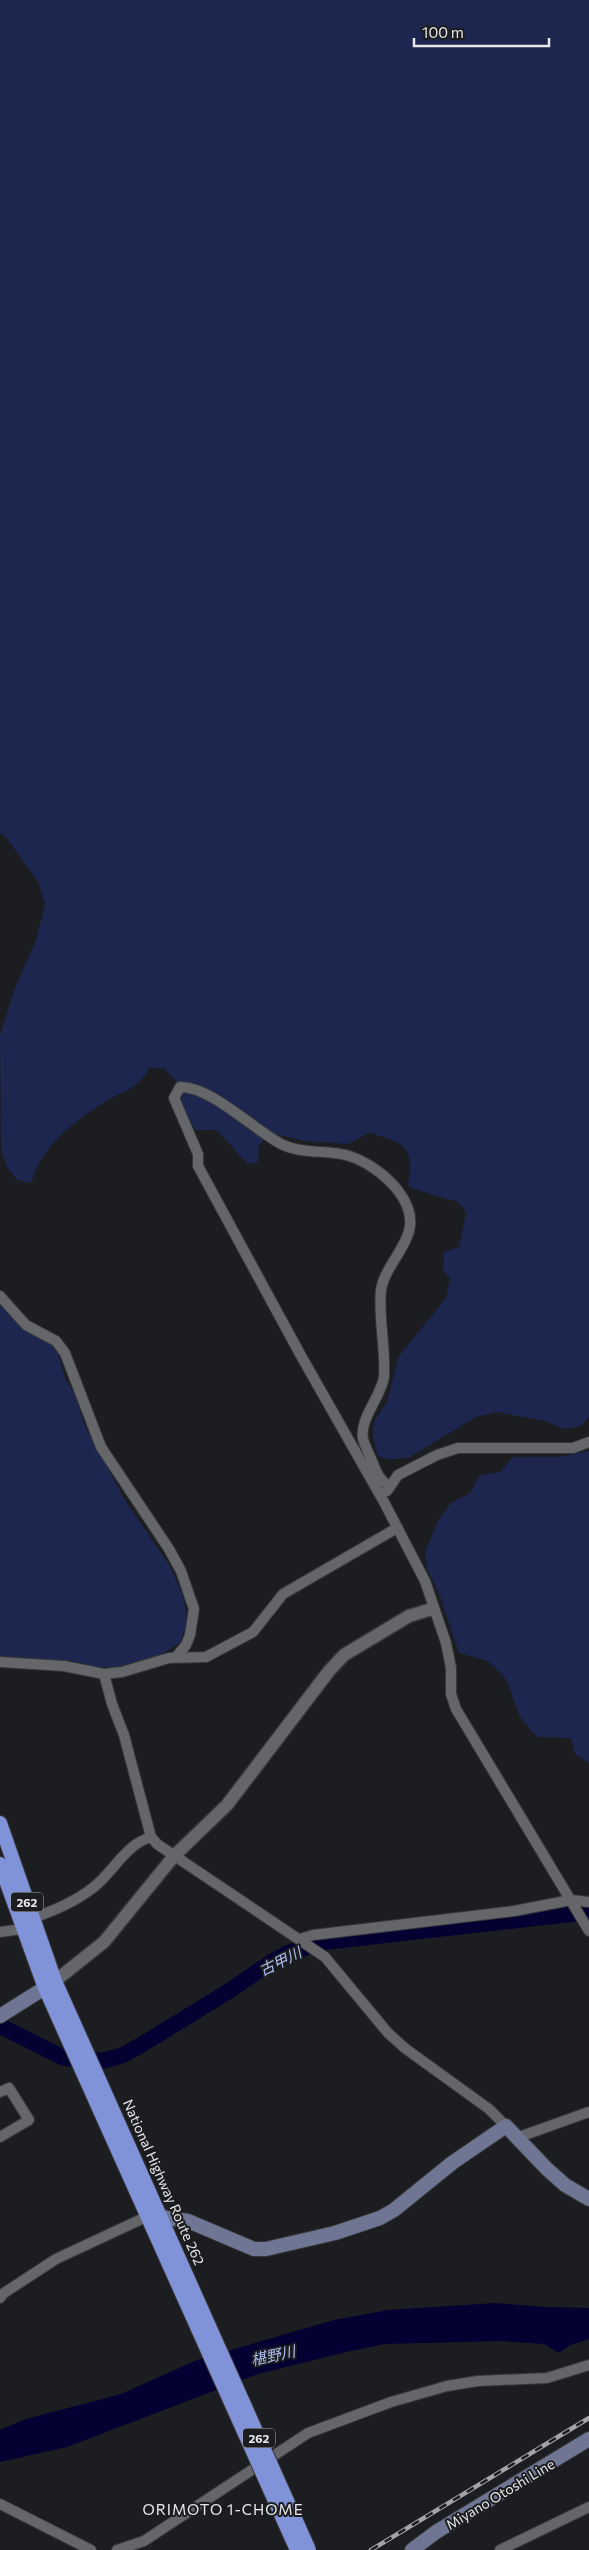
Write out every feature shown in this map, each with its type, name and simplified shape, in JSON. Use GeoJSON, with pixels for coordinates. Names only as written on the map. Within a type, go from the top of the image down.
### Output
{"type":"FeatureCollection","features":[{"type":"Feature","properties":{"kind":"highway","name":"National Highway Route 262"},"geometry":{"type":"LineString","coordinates":[[0,1823],[32,1918],[50,1985],[71,2044],[88,2068],[161,2217],[204,2327],[297,2550]]}},
{"type":"Feature","properties":{"kind":"highway","name":"National Highway Route 262"},"geometry":{"type":"LineString","coordinates":[[0,1864],[22,1929],[50,1985],[85,2045],[88,2068],[146,2218],[204,2327],[309,2550]]}},
{"type":"Feature","properties":{"kind":"main road"},"geometry":{"type":"LineString","coordinates":[[0,2016],[50,1985]]}},
{"type":"Feature","properties":{"kind":"main road"},"geometry":{"type":"LineString","coordinates":[[146,2218],[161,2217],[188,2221],[254,2249],[266,2249],[335,2233],[380,2218],[394,2210],[452,2163],[506,2126],[565,2185],[589,2199]]}},
{"type":"Feature","properties":{"kind":"main road","name":"Miyano Otoshi Line"},"geometry":{"type":"LineString","coordinates":[[412,2550],[436,2532],[589,2440]]}},
{"type":"Feature","properties":{"kind":"street"},"geometry":{"type":"LineString","coordinates":[[389,1486],[382,1482],[378,1475],[363,1439],[362,1431],[382,1390],[384,1377],[381,1291],[391,1264],[407,1239],[409,1213],[402,1195],[379,1172],[356,1158],[340,1153],[304,1152],[292,1149],[253,1127],[210,1096],[190,1087],[180,1087],[174,1098],[198,1154],[198,1166],[300,1354],[384,1502],[425,1581],[432,1609],[446,1643],[451,1668],[451,1694],[456,1709],[589,1931]]}},
{"type":"Feature","properties":{"kind":"street"},"geometry":{"type":"LineString","coordinates":[[0,1296],[26,1325],[56,1341],[65,1354],[101,1447],[181,1572],[194,1610],[190,1635],[186,1645],[177,1656]]}},
{"type":"Feature","properties":{"kind":"street"},"geometry":{"type":"LineString","coordinates":[[384,1502],[389,1486],[398,1475],[437,1455],[458,1448],[573,1448],[589,1442]]}},
{"type":"Feature","properties":{"kind":"street"},"geometry":{"type":"LineString","coordinates":[[0,1662],[64,1666],[104,1674],[122,1672],[177,1656],[206,1658],[220,1652],[253,1632],[283,1594],[397,1528]]}},
{"type":"Feature","properties":{"kind":"street"},"geometry":{"type":"LineString","coordinates":[[50,1985],[104,1942],[174,1856],[227,1805],[344,1655],[410,1616],[432,1609]]}},
{"type":"Feature","properties":{"kind":"street"},"geometry":{"type":"LineString","coordinates":[[104,1674],[124,1735],[151,1837],[174,1856],[325,1957],[400,2044],[447,2081],[483,2104],[506,2126]]}},
{"type":"Feature","properties":{"kind":"street"},"geometry":{"type":"LineString","coordinates":[[32,1918],[73,1901],[95,1886],[139,1840],[151,1837]]}},
{"type":"Feature","properties":{"kind":"street"},"geometry":{"type":"LineString","coordinates":[[301,1940],[313,1935],[514,1911],[571,1901],[589,1902]]}},
{"type":"Feature","properties":{"kind":"street"},"geometry":{"type":"LineString","coordinates":[[1,1931],[22,1929]]}},
{"type":"Feature","properties":{"kind":"street"},"geometry":{"type":"LineString","coordinates":[[0,2092],[9,2088],[29,2120],[0,2137]]}},
{"type":"Feature","properties":{"kind":"street"},"geometry":{"type":"LineString","coordinates":[[519,2137],[589,2112]]}},
{"type":"Feature","properties":{"kind":"street"},"geometry":{"type":"LineString","coordinates":[[0,2298],[4,2293],[56,2259],[146,2218]]}},
{"type":"Feature","properties":{"kind":"street"},"geometry":{"type":"LineString","coordinates":[[117,2550],[144,2541],[308,2433],[337,2420],[390,2402],[448,2386],[478,2381],[547,2378],[589,2366]]}},
{"type":"Feature","properties":{"kind":"street"},"geometry":{"type":"LineString","coordinates":[[0,2504],[91,2550]]}},
{"type":"Feature","properties":{"kind":"street"},"geometry":{"type":"LineString","coordinates":[[506,2549],[589,2507]]}},
{"type":"Feature","properties":{"kind":"shaded area"},"geometry":{"type":"Polygon","coordinates":[[[0,0],[589,0],[589,1416],[581,1426],[564,1429],[545,1421],[496,1412],[476,1417],[408,1458],[388,1459],[378,1456],[373,1438],[374,1422],[387,1401],[399,1356],[446,1298],[450,1279],[443,1269],[444,1252],[459,1247],[466,1212],[458,1202],[411,1188],[408,1184],[410,1162],[408,1154],[398,1143],[390,1139],[369,1133],[348,1144],[305,1141],[271,1133],[259,1145],[258,1162],[248,1164],[215,1130],[195,1130],[180,1101],[177,1082],[164,1068],[149,1068],[146,1075],[136,1085],[111,1098],[82,1117],[60,1136],[42,1158],[31,1183],[17,1180],[7,1167],[1,1150],[0,1035],[15,988],[36,940],[45,904],[38,882],[5,836],[0,834],[0,0]]]}},
{"type":"Feature","properties":{"kind":"shaded area"},"geometry":{"type":"Polygon","coordinates":[[[0,1300],[49,1340],[58,1352],[65,1379],[74,1392],[84,1424],[126,1502],[170,1566],[184,1599],[187,1622],[180,1643],[159,1656],[116,1667],[97,1667],[73,1661],[0,1656],[0,1300]]]}},
{"type":"Feature","properties":{"kind":"shaded area"},"geometry":{"type":"Polygon","coordinates":[[[589,1451],[589,1763],[575,1754],[571,1738],[537,1737],[520,1717],[506,1679],[488,1661],[459,1653],[440,1596],[427,1569],[425,1552],[439,1519],[451,1503],[470,1493],[480,1475],[500,1472],[513,1457],[557,1457],[589,1451]]]}},
{"type":"Feature","properties":{"kind":"water","name":"椹野川"},"geometry":{"type":"Polygon","coordinates":[[[495,2303],[589,2308],[589,2339],[570,2345],[559,2353],[544,2344],[502,2341],[385,2344],[346,2352],[258,2374],[67,2447],[0,2462],[0,2430],[26,2419],[121,2394],[197,2360],[334,2320],[388,2310],[495,2303]]]}},
{"type":"Feature","properties":{"kind":"waterway","name":"古甲川"},"geometry":{"type":"LineString","coordinates":[[0,2026],[62,2057],[85,2061],[106,2060],[123,2055],[141,2045],[288,1953],[324,1942],[589,1912]]}},
{"type":"Feature","properties":{"kind":"railway"},"geometry":{"type":"LineString","coordinates":[[371,2550],[589,2418]]}},
{"type":"Feature","properties":{"kind":"district","name":"ORIMOTO 1-CHOME"},"geometry":{"type":"Point","coordinates":[223,2509]}}]}
